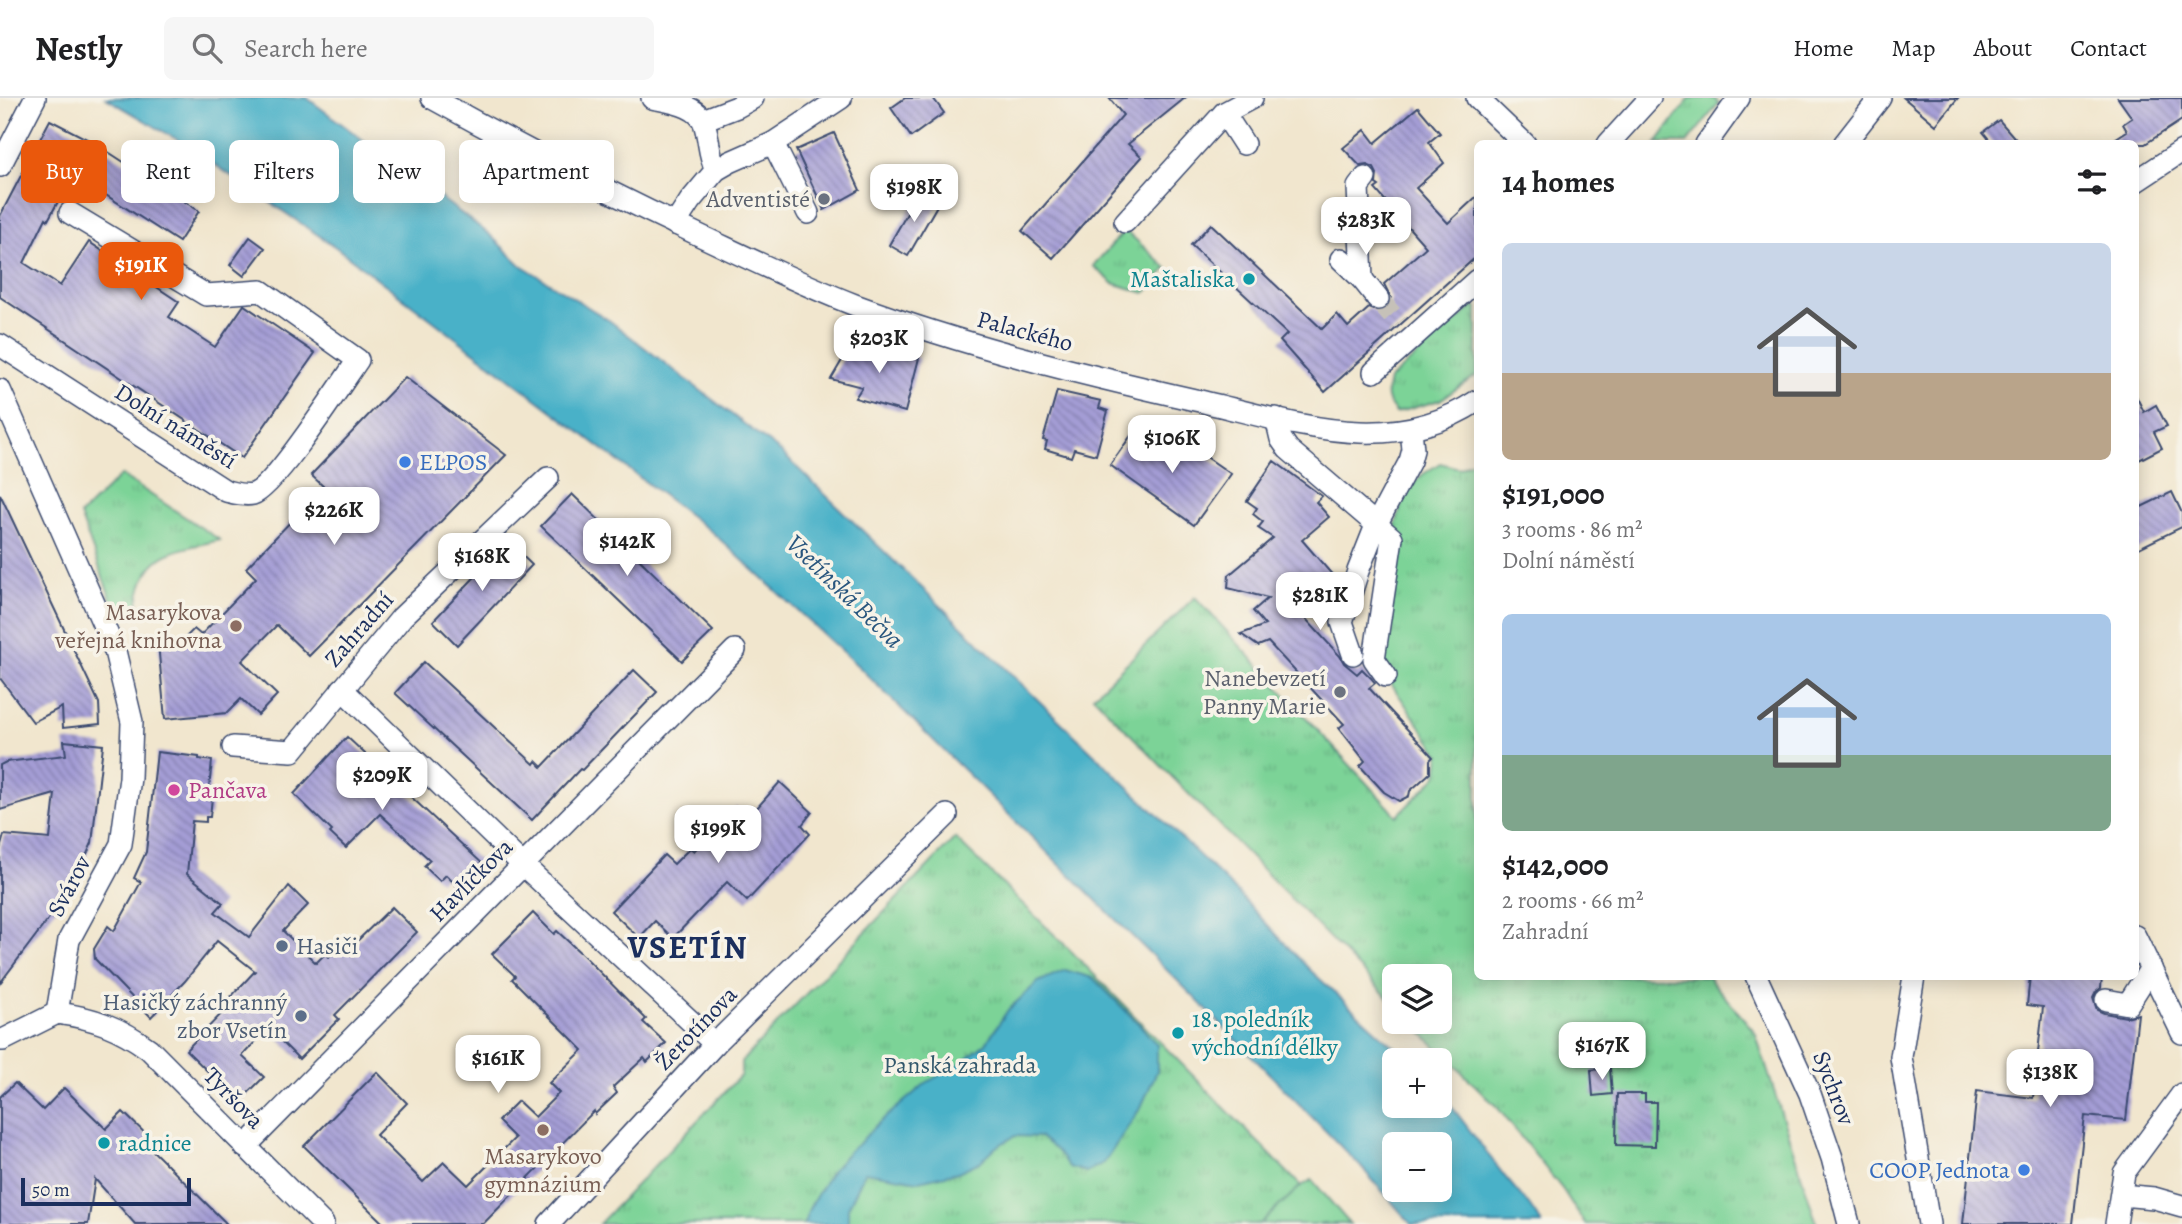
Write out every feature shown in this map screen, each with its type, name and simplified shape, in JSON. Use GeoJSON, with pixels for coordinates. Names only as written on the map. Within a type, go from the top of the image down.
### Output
{"type":"FeatureCollection","features":[{"type":"Feature","properties":{"kind":"street"},"geometry":{"type":"LineString","coordinates":[[0,166],[8,130],[36,98]]}},
{"type":"Feature","properties":{"kind":"street","name":"Palackého"},"geometry":{"type":"LineString","coordinates":[[432,98],[593,184],[797,281],[942,335],[1093,376],[1322,428],[1359,432],[1411,429],[1442,420],[1474,403]]}},
{"type":"Feature","properties":{"kind":"street"},"geometry":{"type":"LineString","coordinates":[[652,98],[697,112],[703,120],[708,150],[716,170]]}},
{"type":"Feature","properties":{"kind":"street"},"geometry":{"type":"LineString","coordinates":[[703,120],[752,98]]}},
{"type":"Feature","properties":{"kind":"street"},"geometry":{"type":"LineString","coordinates":[[675,224],[716,170],[773,143],[841,98]]}},
{"type":"Feature","properties":{"kind":"street"},"geometry":{"type":"LineString","coordinates":[[1125,222],[1224,113],[1252,98]]}},
{"type":"Feature","properties":{"kind":"street"},"geometry":{"type":"LineString","coordinates":[[1477,98],[1521,140]]}},
{"type":"Feature","properties":{"kind":"street"},"geometry":{"type":"LineString","coordinates":[[1612,140],[1650,98]]}},
{"type":"Feature","properties":{"kind":"street"},"geometry":{"type":"LineString","coordinates":[[1708,140],[1740,98]]}},
{"type":"Feature","properties":{"kind":"street"},"geometry":{"type":"LineString","coordinates":[[1847,140],[1880,98]]}},
{"type":"Feature","properties":{"kind":"street"},"geometry":{"type":"LineString","coordinates":[[1224,113],[1244,144]]}},
{"type":"Feature","properties":{"kind":"street"},"geometry":{"type":"LineString","coordinates":[[773,143],[808,213]]}},
{"type":"Feature","properties":{"kind":"street"},"geometry":{"type":"LineString","coordinates":[[2139,179],[2182,151]]}},
{"type":"Feature","properties":{"kind":"street"},"geometry":{"type":"LineString","coordinates":[[1362,279],[1358,187],[1364,178]]}},
{"type":"Feature","properties":{"kind":"street","name":"Dolní náměstí"},"geometry":{"type":"LineString","coordinates":[[0,345],[226,491],[242,495],[255,494],[284,466],[358,360],[261,291],[206,295],[70,213]]}},
{"type":"Feature","properties":{"kind":"street"},"geometry":{"type":"LineString","coordinates":[[1341,259],[1378,299]]}},
{"type":"Feature","properties":{"kind":"street"},"geometry":{"type":"LineString","coordinates":[[1374,372],[1405,330],[1474,282]]}},
{"type":"Feature","properties":{"kind":"street","name":"Svárov"},"geometry":{"type":"LineString","coordinates":[[0,390],[115,650],[132,722],[130,778],[121,844],[69,940],[57,1013]]}},
{"type":"Feature","properties":{"kind":"street"},"geometry":{"type":"LineString","coordinates":[[1276,418],[1281,439],[1287,449],[1392,538],[1374,659],[1386,676]]}},
{"type":"Feature","properties":{"kind":"street"},"geometry":{"type":"LineString","coordinates":[[1353,654],[1342,622],[1377,523],[1410,461],[1413,450],[1411,429]]}},
{"type":"Feature","properties":{"kind":"street","name":"Zahradní"},"geometry":{"type":"LineString","coordinates":[[233,747],[292,751],[402,617],[548,478]]}},
{"type":"Feature","properties":{"kind":"street","name":"Havlíčkova"},"geometry":{"type":"LineString","coordinates":[[245,1147],[735,650]]}},
{"type":"Feature","properties":{"kind":"street"},"geometry":{"type":"LineString","coordinates":[[342,689],[523,865],[715,1044]]}},
{"type":"Feature","properties":{"kind":"street","name":"Žerotínova"},"geometry":{"type":"LineString","coordinates":[[549,1224],[715,1044],[947,815]]}},
{"type":"Feature","properties":{"kind":"street"},"geometry":{"type":"LineString","coordinates":[[2139,944],[2182,1033]]}},
{"type":"Feature","properties":{"kind":"street"},"geometry":{"type":"LineString","coordinates":[[2106,1000],[2127,1004],[2151,968]]}},
{"type":"Feature","properties":{"kind":"street","name":"Sychrov"},"geometry":{"type":"LineString","coordinates":[[1758,980],[1810,1094],[1832,1158],[1849,1224]]}},
{"type":"Feature","properties":{"kind":"street"},"geometry":{"type":"LineString","coordinates":[[1913,980],[1901,1057],[1929,1224]]}},
{"type":"Feature","properties":{"kind":"street"},"geometry":{"type":"LineString","coordinates":[[0,1040],[57,1013]]}},
{"type":"Feature","properties":{"kind":"street","name":"Tyršova"},"geometry":{"type":"LineString","coordinates":[[57,1013],[84,1016],[110,1025],[149,1049],[323,1224]]}},
{"type":"Feature","properties":{"kind":"street"},"geometry":{"type":"LineString","coordinates":[[2116,1224],[2123,1173],[2182,1094]]}},
{"type":"Feature","properties":{"kind":"street"},"geometry":{"type":"LineString","coordinates":[[2121,1195],[2154,1198],[2182,1206]]}},
{"type":"Feature","properties":{"kind":"green space"},"geometry":{"type":"Polygon","coordinates":[[[1690,98],[1714,98],[1719,103],[1689,140],[1658,140],[1690,98]]]}},
{"type":"Feature","properties":{"kind":"green space"},"geometry":{"type":"Polygon","coordinates":[[[1125,230],[1167,268],[1145,293],[1113,283],[1093,266],[1125,230]]]}},
{"type":"Feature","properties":{"kind":"green space"},"geometry":{"type":"Polygon","coordinates":[[[1474,307],[1474,377],[1440,400],[1396,413],[1387,398],[1389,380],[1474,307]]]}},
{"type":"Feature","properties":{"kind":"green space"},"geometry":{"type":"Polygon","coordinates":[[[1474,460],[1474,980],[1711,980],[1755,1032],[1817,1224],[1585,1224],[1563,1190],[1497,1107],[1452,1063],[1452,1048],[1437,1048],[1423,1034],[1452,1034],[1452,964],[1382,964],[1382,992],[1093,696],[1195,597],[1397,816],[1437,776],[1440,755],[1374,659],[1392,538],[1402,503],[1422,475],[1440,463],[1459,468],[1474,460]]]}},
{"type":"Feature","properties":{"kind":"green space"},"geometry":{"type":"Polygon","coordinates":[[[121,475],[220,540],[162,557],[145,576],[137,610],[118,618],[80,515],[121,475]]]}},
{"type":"Feature","properties":{"kind":"green space","name":"Panská zahrada"},"geometry":{"type":"Polygon","coordinates":[[[955,838],[1068,948],[1301,1186],[1260,1224],[599,1224],[741,1075],[741,1062],[955,838]]]}},
{"type":"Feature","properties":{"kind":"green space"},"geometry":{"type":"Polygon","coordinates":[[[1312,1180],[1350,1224],[1260,1224],[1301,1186],[1312,1180]]]}},
{"type":"Feature","properties":{"kind":"water","name":"Vsetínská Bečva"},"geometry":{"type":"Polygon","coordinates":[[[106,98],[307,98],[363,140],[353,140],[353,203],[445,201],[489,234],[521,265],[610,321],[782,453],[1233,888],[1309,969],[1395,1048],[1382,1048],[1382,1118],[1452,1118],[1452,1107],[1542,1224],[1411,1224],[1392,1202],[1452,1202],[1452,1132],[1382,1132],[1382,1191],[1185,988],[859,667],[713,533],[337,248],[271,203],[339,203],[339,140],[229,140],[229,174],[215,165],[215,140],[178,140],[106,98]]]}},
{"type":"Feature","properties":{"kind":"water"},"geometry":{"type":"Polygon","coordinates":[[[1065,970],[1093,978],[1157,1045],[1157,1071],[1141,1107],[1104,1163],[1086,1172],[1069,1167],[1056,1150],[1040,1137],[1015,1136],[996,1147],[980,1162],[958,1172],[919,1181],[865,1172],[848,1208],[848,1224],[804,1224],[809,1209],[829,1174],[851,1149],[926,1083],[961,1063],[986,1043],[1008,1010],[1038,982],[1065,970]]]}},
{"type":"Feature","properties":{"kind":"building"},"geometry":{"type":"Polygon","coordinates":[[[905,98],[933,98],[944,113],[911,137],[891,108],[905,98]]]}},
{"type":"Feature","properties":{"kind":"building"},"geometry":{"type":"Polygon","coordinates":[[[1109,98],[1185,98],[1128,144],[1142,157],[1053,258],[1022,231],[1123,115],[1109,98]]]}},
{"type":"Feature","properties":{"kind":"building"},"geometry":{"type":"Polygon","coordinates":[[[1904,98],[1958,98],[1936,125],[1904,98]]]}},
{"type":"Feature","properties":{"kind":"building"},"geometry":{"type":"Polygon","coordinates":[[[2118,98],[2182,98],[2182,120],[2145,144],[2139,144],[2139,140],[2113,140],[2127,131],[2123,124],[2132,118],[2118,98]]]}},
{"type":"Feature","properties":{"kind":"building"},"geometry":{"type":"Polygon","coordinates":[[[1418,107],[1440,133],[1429,142],[1444,163],[1416,188],[1448,223],[1474,199],[1474,259],[1325,392],[1280,341],[1287,334],[1191,245],[1211,224],[1322,329],[1337,314],[1348,327],[1369,308],[1379,312],[1386,310],[1391,298],[1384,284],[1426,247],[1375,189],[1379,186],[1376,184],[1377,174],[1374,168],[1360,166],[1343,148],[1365,130],[1375,143],[1418,107]]]}},
{"type":"Feature","properties":{"kind":"building"},"geometry":{"type":"Polygon","coordinates":[[[50,120],[89,140],[40,140],[50,120]]]}},
{"type":"Feature","properties":{"kind":"building"},"geometry":{"type":"Polygon","coordinates":[[[1999,120],[2016,140],[1990,140],[1983,132],[1999,120]]]}},
{"type":"Feature","properties":{"kind":"building"},"geometry":{"type":"Polygon","coordinates":[[[834,133],[860,190],[824,210],[796,150],[834,133]]]}},
{"type":"Feature","properties":{"kind":"building"},"geometry":{"type":"Polygon","coordinates":[[[107,151],[121,160],[121,203],[187,203],[199,211],[179,242],[107,196],[107,151]]]}},
{"type":"Feature","properties":{"kind":"building"},"geometry":{"type":"Polygon","coordinates":[[[21,176],[21,203],[57,203],[48,220],[46,218],[24,263],[60,286],[89,242],[179,302],[169,317],[215,347],[244,305],[315,353],[242,458],[0,297],[0,216],[21,176]]]}},
{"type":"Feature","properties":{"kind":"building"},"geometry":{"type":"Polygon","coordinates":[[[920,191],[939,202],[908,256],[889,245],[920,191]]]}},
{"type":"Feature","properties":{"kind":"building"},"geometry":{"type":"Polygon","coordinates":[[[250,237],[265,248],[244,276],[230,265],[250,237]]]}},
{"type":"Feature","properties":{"kind":"building"},"geometry":{"type":"Polygon","coordinates":[[[854,340],[919,358],[905,412],[855,398],[862,387],[831,379],[854,340]]]}},
{"type":"Feature","properties":{"kind":"building"},"geometry":{"type":"Polygon","coordinates":[[[405,377],[506,455],[309,656],[277,625],[242,661],[277,695],[258,715],[241,699],[227,713],[165,719],[158,643],[183,640],[194,629],[201,635],[256,578],[246,568],[324,487],[311,475],[405,377]]]}},
{"type":"Feature","properties":{"kind":"building"},"geometry":{"type":"Polygon","coordinates":[[[1057,391],[1101,401],[1099,408],[1108,411],[1096,455],[1074,449],[1071,457],[1045,449],[1047,441],[1043,440],[1057,391]]]}},
{"type":"Feature","properties":{"kind":"building"},"geometry":{"type":"Polygon","coordinates":[[[2139,402],[2144,412],[2156,405],[2167,426],[2154,432],[2162,448],[2139,460],[2139,402]]]}},
{"type":"Feature","properties":{"kind":"building"},"geometry":{"type":"Polygon","coordinates":[[[1135,430],[1168,454],[1179,438],[1231,474],[1194,525],[1110,465],[1135,430]]]}},
{"type":"Feature","properties":{"kind":"building"},"geometry":{"type":"Polygon","coordinates":[[[1274,461],[1322,496],[1316,502],[1329,517],[1302,540],[1335,578],[1301,610],[1305,618],[1344,663],[1357,674],[1362,669],[1371,678],[1375,683],[1369,688],[1433,757],[1430,760],[1430,773],[1410,791],[1409,796],[1399,801],[1384,792],[1360,766],[1365,761],[1339,728],[1344,724],[1268,642],[1258,646],[1241,634],[1265,625],[1253,611],[1268,598],[1228,588],[1229,575],[1273,538],[1258,528],[1263,522],[1253,514],[1257,508],[1247,501],[1274,461]]]}},
{"type":"Feature","properties":{"kind":"building"},"geometry":{"type":"Polygon","coordinates":[[[2172,492],[2182,513],[2182,527],[2139,548],[2139,508],[2172,492]]]}},
{"type":"Feature","properties":{"kind":"building"},"geometry":{"type":"Polygon","coordinates":[[[0,494],[99,703],[100,724],[63,728],[62,707],[33,722],[0,678],[0,494]]]}},
{"type":"Feature","properties":{"kind":"building"},"geometry":{"type":"Polygon","coordinates":[[[572,494],[713,631],[682,661],[541,526],[572,494]]]}},
{"type":"Feature","properties":{"kind":"building"},"geometry":{"type":"Polygon","coordinates":[[[508,542],[532,565],[457,645],[433,621],[508,542]]]}},
{"type":"Feature","properties":{"kind":"building"},"geometry":{"type":"Polygon","coordinates":[[[424,662],[534,764],[536,761],[542,767],[634,670],[657,692],[532,820],[395,693],[424,662]]]}},
{"type":"Feature","properties":{"kind":"building"},"geometry":{"type":"Polygon","coordinates":[[[347,737],[486,867],[463,892],[446,875],[440,881],[424,866],[430,860],[380,814],[346,848],[294,794],[347,737]]]}},
{"type":"Feature","properties":{"kind":"building"},"geometry":{"type":"Polygon","coordinates":[[[64,741],[103,745],[92,843],[71,889],[0,983],[0,849],[4,835],[50,839],[55,794],[0,810],[0,765],[66,755],[64,741]]]}},
{"type":"Feature","properties":{"kind":"building"},"geometry":{"type":"Polygon","coordinates":[[[157,752],[212,761],[208,797],[212,797],[210,817],[206,817],[206,822],[192,821],[187,874],[223,903],[215,912],[249,937],[289,886],[308,905],[283,931],[316,963],[326,953],[329,957],[347,939],[353,945],[392,907],[417,932],[335,1015],[339,1019],[299,1059],[271,1031],[256,1041],[242,1056],[264,1077],[239,1102],[186,1050],[231,1004],[227,1001],[255,971],[217,941],[151,1017],[95,959],[94,949],[108,926],[114,931],[141,882],[134,878],[146,852],[157,752]]]}},
{"type":"Feature","properties":{"kind":"building"},"geometry":{"type":"Polygon","coordinates":[[[780,782],[812,812],[802,825],[810,834],[747,901],[727,882],[673,938],[655,921],[639,938],[611,911],[664,855],[674,864],[690,848],[694,851],[736,807],[748,818],[780,782]]]}},
{"type":"Feature","properties":{"kind":"building"},"geometry":{"type":"Polygon","coordinates":[[[533,913],[554,934],[557,931],[586,958],[646,1019],[643,1022],[666,1043],[647,1062],[644,1058],[613,1087],[617,1093],[595,1114],[594,1111],[483,1224],[384,1224],[304,1146],[377,1072],[407,1103],[376,1135],[423,1182],[444,1162],[468,1185],[515,1138],[498,1121],[518,1101],[535,1117],[559,1093],[549,1083],[583,1050],[512,979],[515,976],[492,954],[533,913]]]}},
{"type":"Feature","properties":{"kind":"building"},"geometry":{"type":"Polygon","coordinates":[[[2030,980],[2102,980],[2101,988],[2093,998],[2097,1010],[2126,1017],[2138,1014],[2126,1120],[2085,1116],[2073,1224],[1963,1224],[1977,1091],[2033,1098],[2043,1007],[2027,1005],[2030,980]]]}},
{"type":"Feature","properties":{"kind":"building"},"geometry":{"type":"Polygon","coordinates":[[[1610,1068],[1612,1094],[1593,1096],[1591,1070],[1610,1068]]]}},
{"type":"Feature","properties":{"kind":"building"},"geometry":{"type":"Polygon","coordinates":[[[15,1083],[43,1110],[64,1088],[106,1129],[123,1112],[153,1141],[148,1146],[227,1224],[135,1224],[95,1179],[88,1224],[0,1224],[0,1097],[15,1083]]]}},
{"type":"Feature","properties":{"kind":"building"},"geometry":{"type":"Polygon","coordinates":[[[1617,1094],[1645,1094],[1645,1102],[1656,1102],[1655,1146],[1616,1145],[1617,1094]]]}},
{"type":"Feature","properties":{"kind":"tunnel"},"geometry":{"type":"LineString","coordinates":[[1378,299],[1399,323]]}},
{"type":"Feature","properties":{"kind":"place","name":"Adventisté"},"geometry":{"type":"Point","coordinates":[824,199]}},
{"type":"Feature","properties":{"kind":"place","name":"Maštaliska"},"geometry":{"type":"Point","coordinates":[1249,279]}},
{"type":"Feature","properties":{"kind":"place","name":"ELPOS"},"geometry":{"type":"Point","coordinates":[405,462]}},
{"type":"Feature","properties":{"kind":"place","name":"Masarykova veřejná knihovna"},"geometry":{"type":"Point","coordinates":[236,626]}},
{"type":"Feature","properties":{"kind":"place","name":"Nanebevzetí Panny Marie"},"geometry":{"type":"Point","coordinates":[1340,692]}},
{"type":"Feature","properties":{"kind":"place","name":"Pančava"},"geometry":{"type":"Point","coordinates":[174,790]}},
{"type":"Feature","properties":{"kind":"place","name":"Hasiči"},"geometry":{"type":"Point","coordinates":[282,946]}},
{"type":"Feature","properties":{"kind":"place","name":"Hasičký záchranný zbor Vsetín"},"geometry":{"type":"Point","coordinates":[301,1016]}},
{"type":"Feature","properties":{"kind":"place","name":"18. poledník východní délky"},"geometry":{"type":"Point","coordinates":[1178,1033]}},
{"type":"Feature","properties":{"kind":"place","name":"Masarykovo gymnázium"},"geometry":{"type":"Point","coordinates":[543,1130]}},
{"type":"Feature","properties":{"kind":"place","name":"radnice"},"geometry":{"type":"Point","coordinates":[104,1143]}},
{"type":"Feature","properties":{"kind":"place","name":"COOP Jednota"},"geometry":{"type":"Point","coordinates":[2024,1170]}},
{"type":"Feature","properties":{"kind":"district","name":"VSETÍN"},"geometry":{"type":"Point","coordinates":[688,947]}}]}
